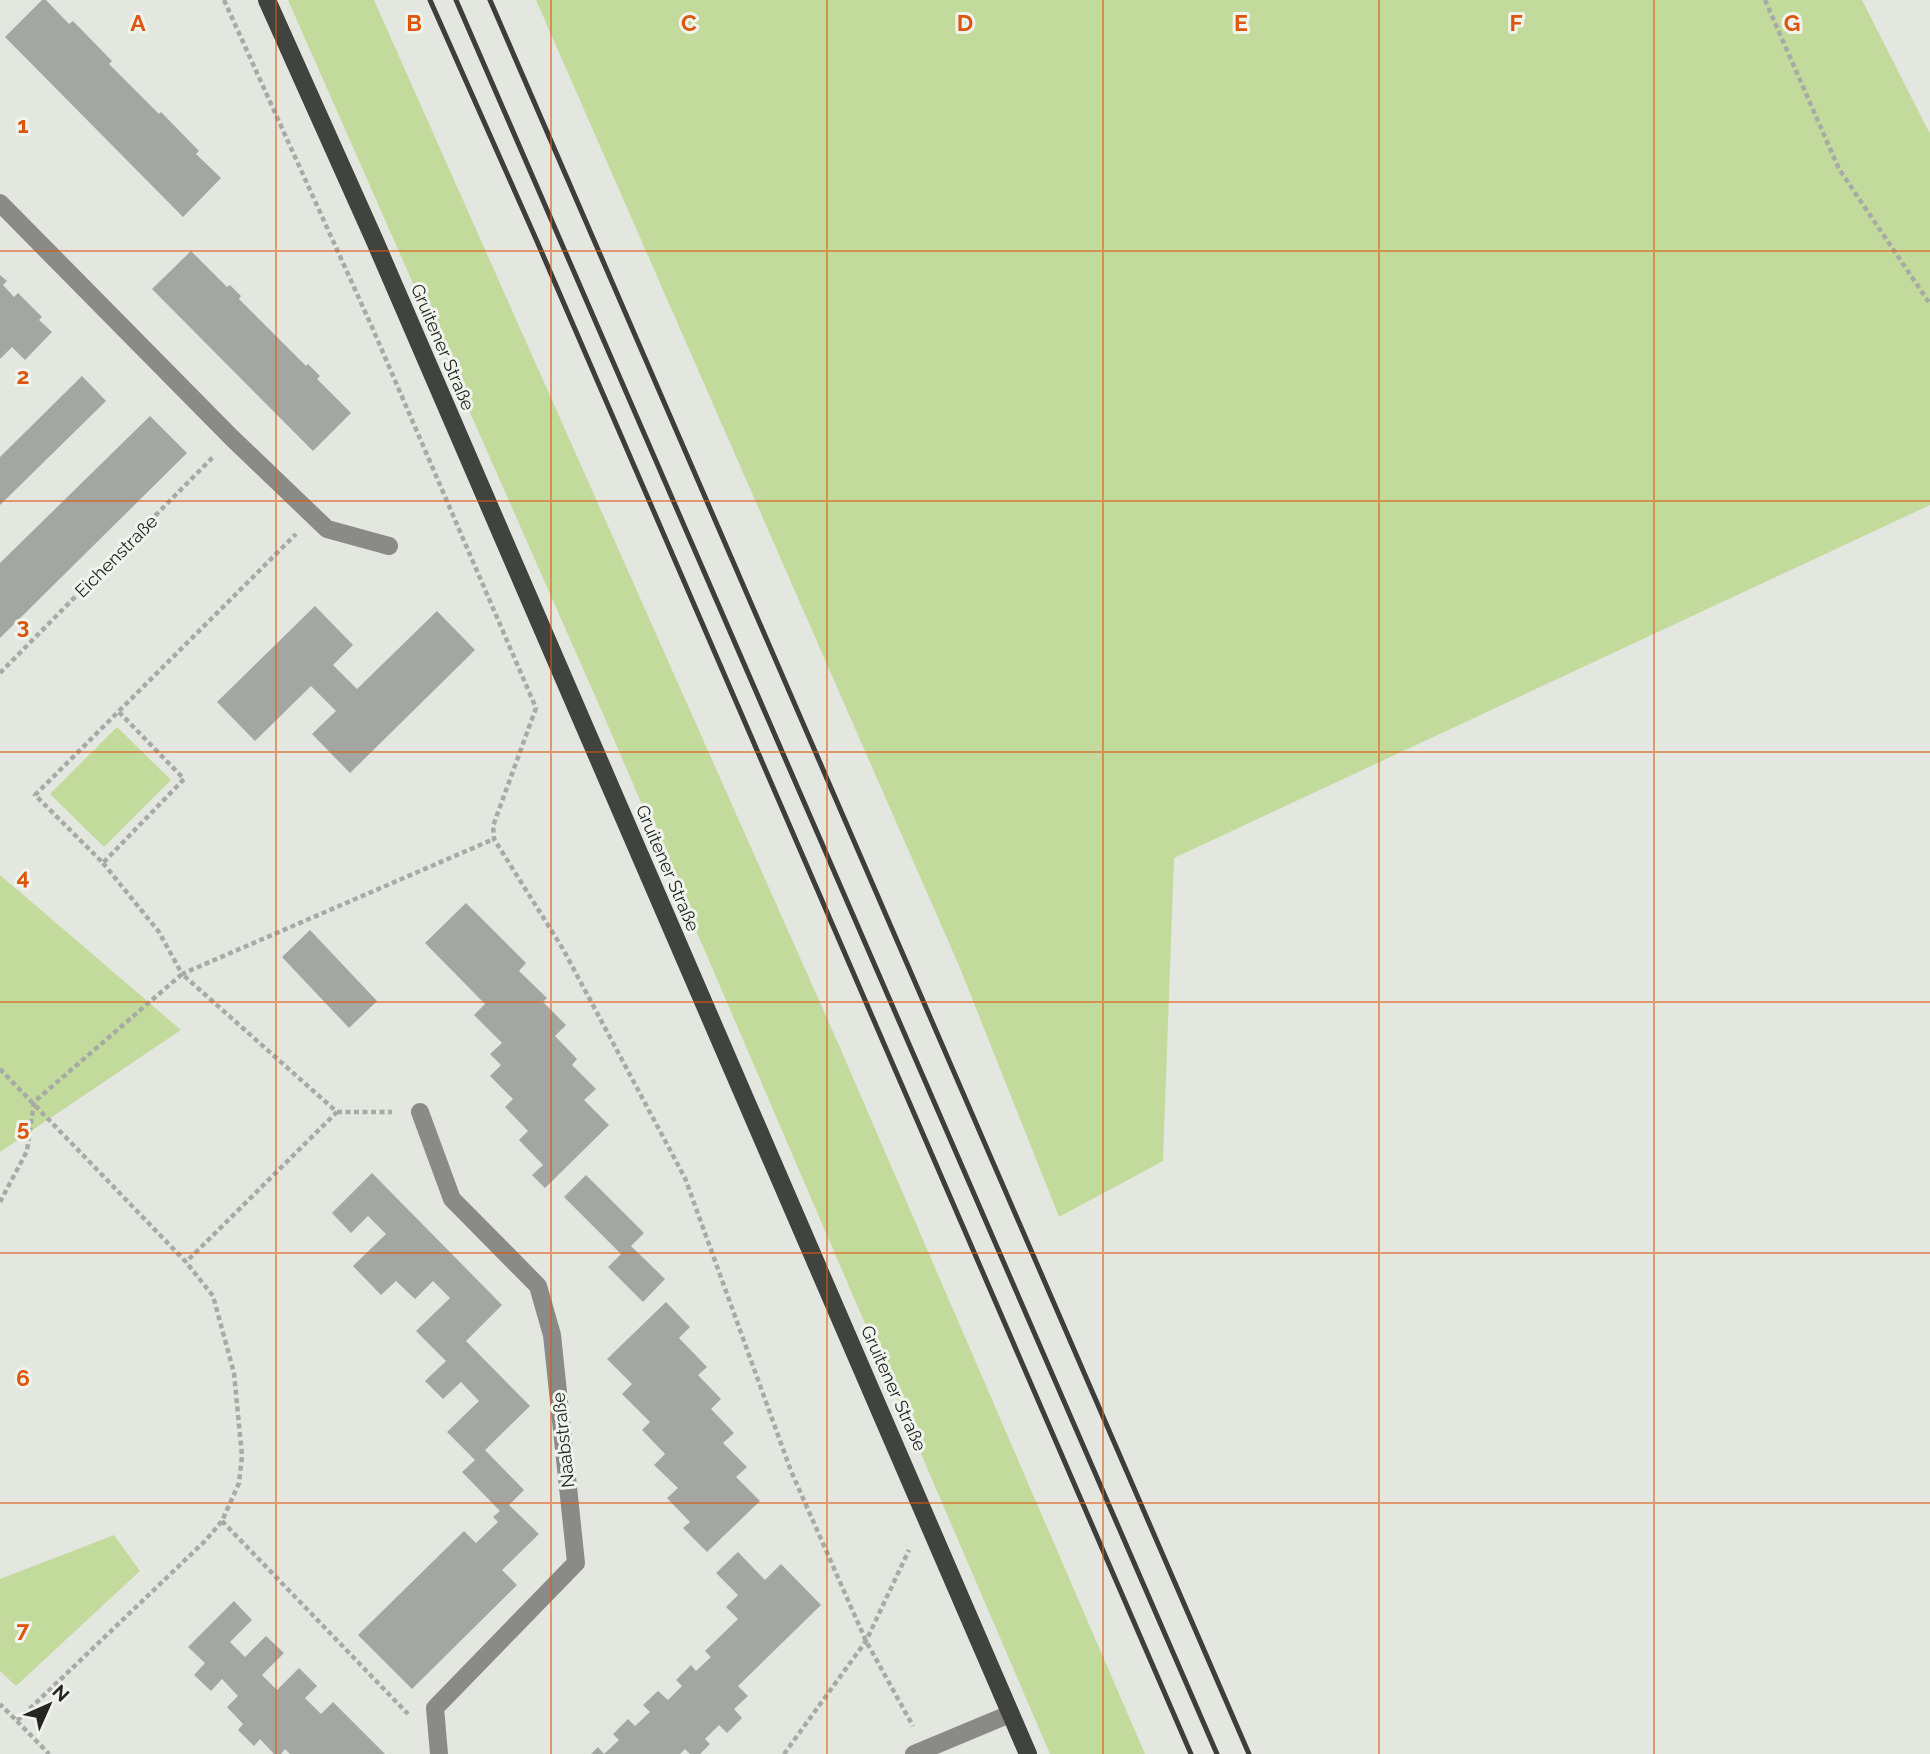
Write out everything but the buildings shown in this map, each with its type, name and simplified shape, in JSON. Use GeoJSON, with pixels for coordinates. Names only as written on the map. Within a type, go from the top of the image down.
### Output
{"type":"FeatureCollection","features":[{"type":"Feature","properties":{"kind":"main road","name":"Gruitener Straße"},"geometry":{"type":"LineString","coordinates":[[267,0],[374,239],[1028,1754]]}},
{"type":"Feature","properties":{"kind":"street"},"geometry":{"type":"LineString","coordinates":[[0,203],[232,438],[327,529],[389,545]]}},
{"type":"Feature","properties":{"kind":"street","name":"Naabstraße"},"geometry":{"type":"LineString","coordinates":[[420,1112],[452,1199],[538,1286],[552,1335],[576,1563],[435,1708],[438,1745]]}},
{"type":"Feature","properties":{"kind":"street"},"geometry":{"type":"LineString","coordinates":[[920,1751],[1010,1714]]}},
{"type":"Feature","properties":{"kind":"path"},"geometry":{"type":"LineString","coordinates":[[224,0],[372,327],[536,708],[493,826],[494,839],[563,949],[685,1178],[791,1471],[866,1641],[920,1751]]}},
{"type":"Feature","properties":{"kind":"path"},"geometry":{"type":"LineString","coordinates":[[1765,0],[1839,169],[1930,304]]}},
{"type":"Feature","properties":{"kind":"path","name":"Eichenstraße"},"geometry":{"type":"LineString","coordinates":[[0,673],[232,438]]}},
{"type":"Feature","properties":{"kind":"path"},"geometry":{"type":"LineString","coordinates":[[314,516],[36,795],[103,863],[159,932],[182,974],[337,1112],[420,1112]]}},
{"type":"Feature","properties":{"kind":"path"},"geometry":{"type":"LineString","coordinates":[[103,863],[184,779],[119,712]]}},
{"type":"Feature","properties":{"kind":"path"},"geometry":{"type":"LineString","coordinates":[[0,1202],[27,1151],[34,1102],[182,974],[494,839]]}},
{"type":"Feature","properties":{"kind":"path"},"geometry":{"type":"LineString","coordinates":[[0,1069],[187,1262],[213,1296],[234,1373],[242,1456],[239,1483],[222,1521],[206,1540],[17,1721]]}},
{"type":"Feature","properties":{"kind":"path"},"geometry":{"type":"LineString","coordinates":[[187,1262],[337,1112]]}},
{"type":"Feature","properties":{"kind":"path"},"geometry":{"type":"LineString","coordinates":[[784,1754],[866,1641],[926,1515]]}},
{"type":"Feature","properties":{"kind":"path"},"geometry":{"type":"LineString","coordinates":[[222,1521],[438,1745]]}},
{"type":"Feature","properties":{"kind":"path"},"geometry":{"type":"LineString","coordinates":[[0,1703],[49,1754]]}},
{"type":"Feature","properties":{"kind":"green space"},"geometry":{"type":"Polygon","coordinates":[[[288,0],[374,0],[838,1043],[1145,1754],[1050,1754],[603,714],[288,0]]]}},
{"type":"Feature","properties":{"kind":"green space"},"geometry":{"type":"Polygon","coordinates":[[[536,0],[1862,0],[1930,134],[1930,505],[1174,858],[1163,1161],[1059,1217],[960,968],[536,0]]]}},
{"type":"Feature","properties":{"kind":"green space"},"geometry":{"type":"Polygon","coordinates":[[[117,727],[171,780],[104,847],[50,794],[117,727]]]}},
{"type":"Feature","properties":{"kind":"green space"},"geometry":{"type":"Polygon","coordinates":[[[0,875],[181,1030],[0,1152],[0,875]]]}},
{"type":"Feature","properties":{"kind":"green space"},"geometry":{"type":"Polygon","coordinates":[[[114,1535],[140,1571],[16,1686],[0,1671],[0,1579],[114,1535]]]}},
{"type":"Feature","properties":{"kind":"railway"},"geometry":{"type":"LineString","coordinates":[[430,0],[536,239],[1191,1754]]}},
{"type":"Feature","properties":{"kind":"railway"},"geometry":{"type":"LineString","coordinates":[[456,0],[1217,1754]]}},
{"type":"Feature","properties":{"kind":"railway"},"geometry":{"type":"LineString","coordinates":[[490,0],[1249,1754]]}}]}
